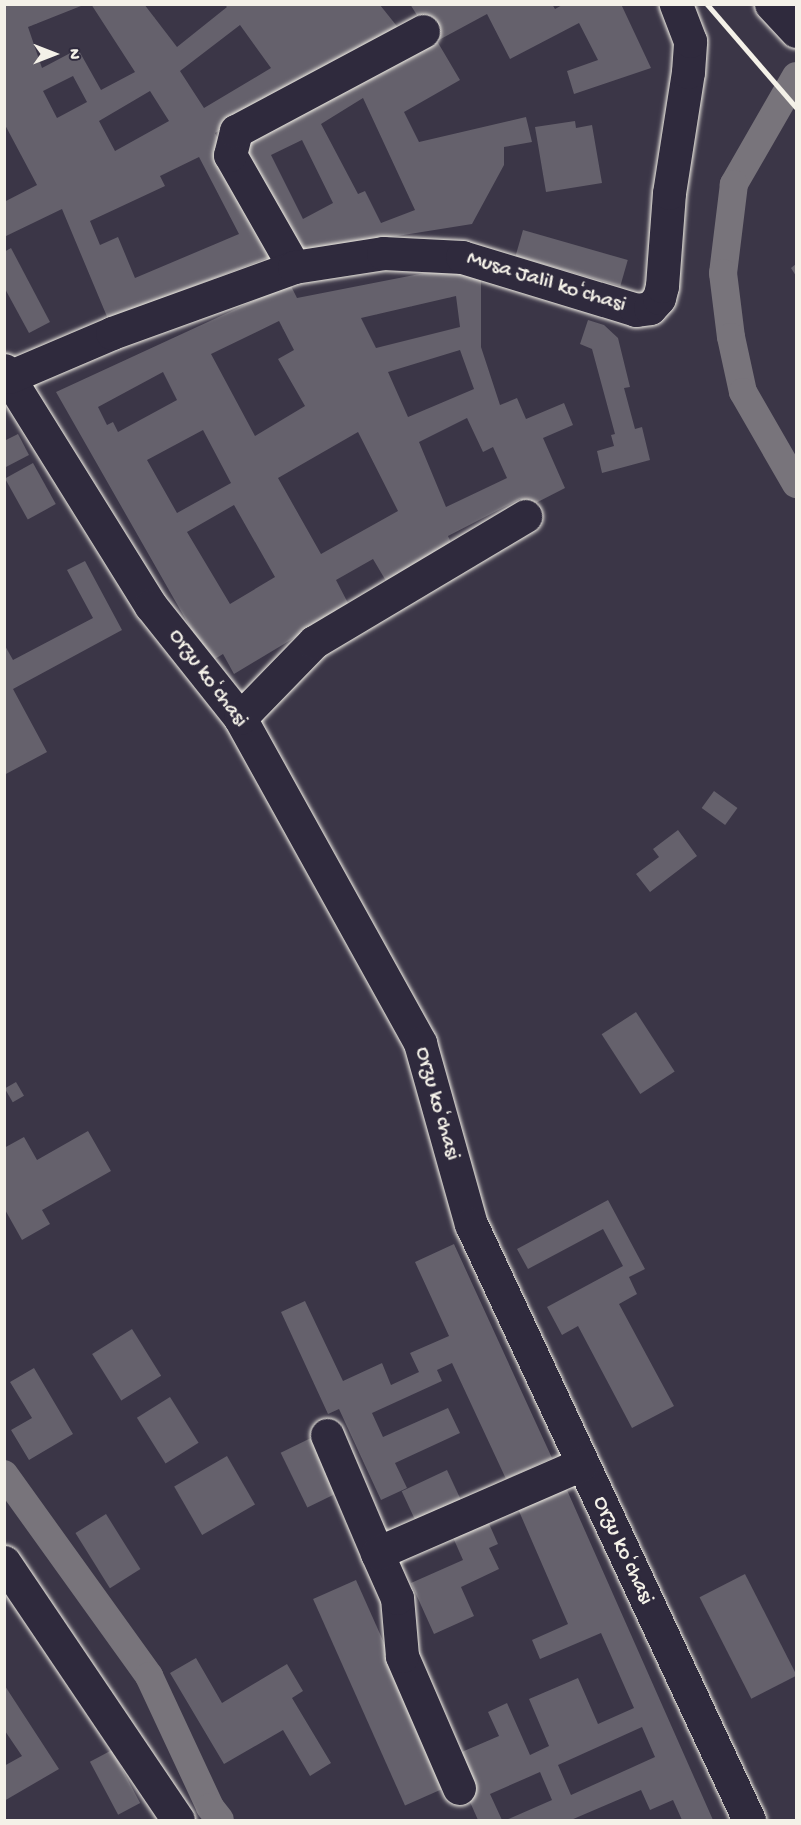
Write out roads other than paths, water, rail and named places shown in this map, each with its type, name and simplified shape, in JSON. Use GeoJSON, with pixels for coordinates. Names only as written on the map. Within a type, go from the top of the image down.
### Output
{"type":"FeatureCollection","features":[{"type":"Feature","properties":{"kind":"street","name":"Musa Jalil koʻchasi"},"geometry":{"type":"LineString","coordinates":[[7,373],[294,267],[383,253],[462,257],[636,310],[650,308],[659,298],[662,286],[669,193],[688,72],[690,41],[676,4]]}},
{"type":"Feature","properties":{"kind":"street"},"geometry":{"type":"LineString","coordinates":[[771,4],[796,31]]}},
{"type":"Feature","properties":{"kind":"street"},"geometry":{"type":"LineString","coordinates":[[294,267],[230,155],[236,131],[423,32]]}},
{"type":"Feature","properties":{"kind":"street","name":"Orzu koʻchasi"},"geometry":{"type":"LineString","coordinates":[[7,373],[151,606],[240,718],[420,1043],[471,1224],[749,1821]]}},
{"type":"Feature","properties":{"kind":"street"},"geometry":{"type":"LineString","coordinates":[[240,718],[314,642],[525,516]]}},
{"type":"Feature","properties":{"kind":"street"},"geometry":{"type":"LineString","coordinates":[[327,1435],[397,1598],[402,1656],[459,1788]]}},
{"type":"Feature","properties":{"kind":"street"},"geometry":{"type":"LineString","coordinates":[[377,1553],[582,1464]]}},
{"type":"Feature","properties":{"kind":"street"},"geometry":{"type":"LineString","coordinates":[[4,1562],[178,1821]]}},
{"type":"Feature","properties":{"kind":"waterway"},"geometry":{"type":"LineString","coordinates":[[796,76],[734,184],[723,273],[731,337],[743,392],[796,484]]}},
{"type":"Feature","properties":{"kind":"waterway"},"geometry":{"type":"LineString","coordinates":[[4,1474],[149,1676],[210,1807],[220,1820]]}},
{"type":"Feature","properties":{"kind":"railway"},"geometry":{"type":"LineString","coordinates":[[707,4],[796,107]]}}]}
